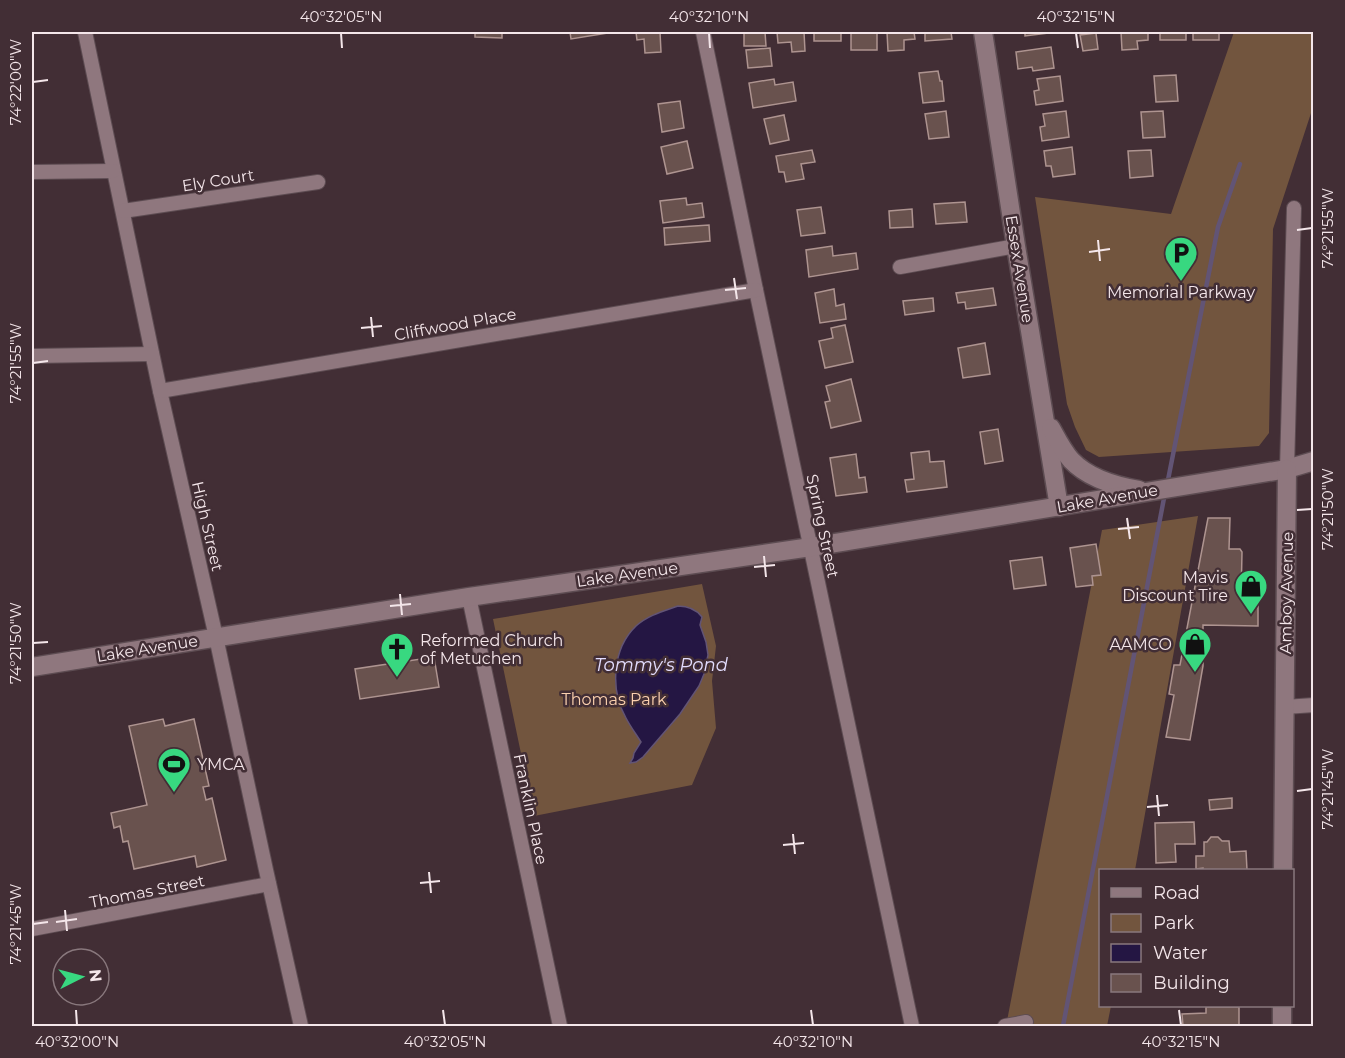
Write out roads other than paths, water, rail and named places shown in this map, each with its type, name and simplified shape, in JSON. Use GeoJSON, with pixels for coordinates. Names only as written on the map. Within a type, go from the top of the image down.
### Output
{"type":"FeatureCollection","features":[{"type":"Feature","properties":{"kind":"street","name":"High Street"},"geometry":{"type":"LineString","coordinates":[[85,32],[160,391],[301,1026]]}},
{"type":"Feature","properties":{"kind":"street","name":"Spring Street"},"geometry":{"type":"LineString","coordinates":[[703,32],[912,1026]]}},
{"type":"Feature","properties":{"kind":"street","name":"Essex Avenue"},"geometry":{"type":"LineString","coordinates":[[983,32],[1059,507]]}},
{"type":"Feature","properties":{"kind":"street"},"geometry":{"type":"LineString","coordinates":[[32,172],[113,171]]}},
{"type":"Feature","properties":{"kind":"street","name":"Ely Court"},"geometry":{"type":"LineString","coordinates":[[123,212],[318,182]]}},
{"type":"Feature","properties":{"kind":"street","name":"Amboy Avenue"},"geometry":{"type":"LineString","coordinates":[[1283,869],[1287,469],[1293,208]]}},
{"type":"Feature","properties":{"kind":"street"},"geometry":{"type":"LineString","coordinates":[[900,267],[1016,246]]}},
{"type":"Feature","properties":{"kind":"street","name":"Cliffwood Place"},"geometry":{"type":"LineString","coordinates":[[160,391],[756,290]]}},
{"type":"Feature","properties":{"kind":"street"},"geometry":{"type":"LineString","coordinates":[[32,356],[152,354]]}},
{"type":"Feature","properties":{"kind":"street"},"geometry":{"type":"LineString","coordinates":[[1044,414],[1071,460],[1085,471],[1104,481],[1150,491]]}},
{"type":"Feature","properties":{"kind":"street"},"geometry":{"type":"LineString","coordinates":[[1287,469],[1314,461]]}},
{"type":"Feature","properties":{"kind":"street","name":"Lake Avenue"},"geometry":{"type":"LineString","coordinates":[[32,667],[469,597],[811,547],[1287,469]]}},
{"type":"Feature","properties":{"kind":"street","name":"Franklin Place"},"geometry":{"type":"LineString","coordinates":[[469,597],[560,1026]]}},
{"type":"Feature","properties":{"kind":"street"},"geometry":{"type":"LineString","coordinates":[[1285,707],[1314,705]]}},
{"type":"Feature","properties":{"kind":"street","name":"Thomas Street"},"geometry":{"type":"LineString","coordinates":[[32,929],[269,884]]}},
{"type":"Feature","properties":{"kind":"street"},"geometry":{"type":"LineString","coordinates":[[1282,1007],[1282,1026]]}},
{"type":"Feature","properties":{"kind":"street"},"geometry":{"type":"LineString","coordinates":[[1005,1026],[1026,1022]]}},
{"type":"Feature","properties":{"kind":"water","name":"Tommy's Pond"},"geometry":{"type":"Polygon","coordinates":[[[678,606],[692,608],[702,617],[700,625],[708,655],[704,674],[699,686],[680,714],[643,757],[630,763],[641,742],[626,718],[617,695],[618,658],[628,635],[636,626],[651,616],[678,606]]]}},
{"type":"Feature","properties":{"kind":"waterway"},"geometry":{"type":"LineString","coordinates":[[1167,485],[1218,227],[1240,164]]}},
{"type":"Feature","properties":{"kind":"waterway"},"geometry":{"type":"LineString","coordinates":[[1063,1026],[1165,493]]}},
{"type":"Feature","properties":{"kind":"place","name":"Memorial Parkway"},"geometry":{"type":"Point","coordinates":[1181,282]}},
{"type":"Feature","properties":{"kind":"place","name":"Mavis Discount Tire"},"geometry":{"type":"Point","coordinates":[1251,615]}},
{"type":"Feature","properties":{"kind":"place","name":"AAMCO"},"geometry":{"type":"Point","coordinates":[1195,673]}},
{"type":"Feature","properties":{"kind":"place","name":"Reformed Church of Metuchen"},"geometry":{"type":"Point","coordinates":[397,678]}},
{"type":"Feature","properties":{"kind":"place","name":"YMCA"},"geometry":{"type":"Point","coordinates":[174,793]}},
{"type":"Feature","properties":{"kind":"park label","name":"Thomas Park"},"geometry":{"type":"Point","coordinates":[614,699]}}]}
